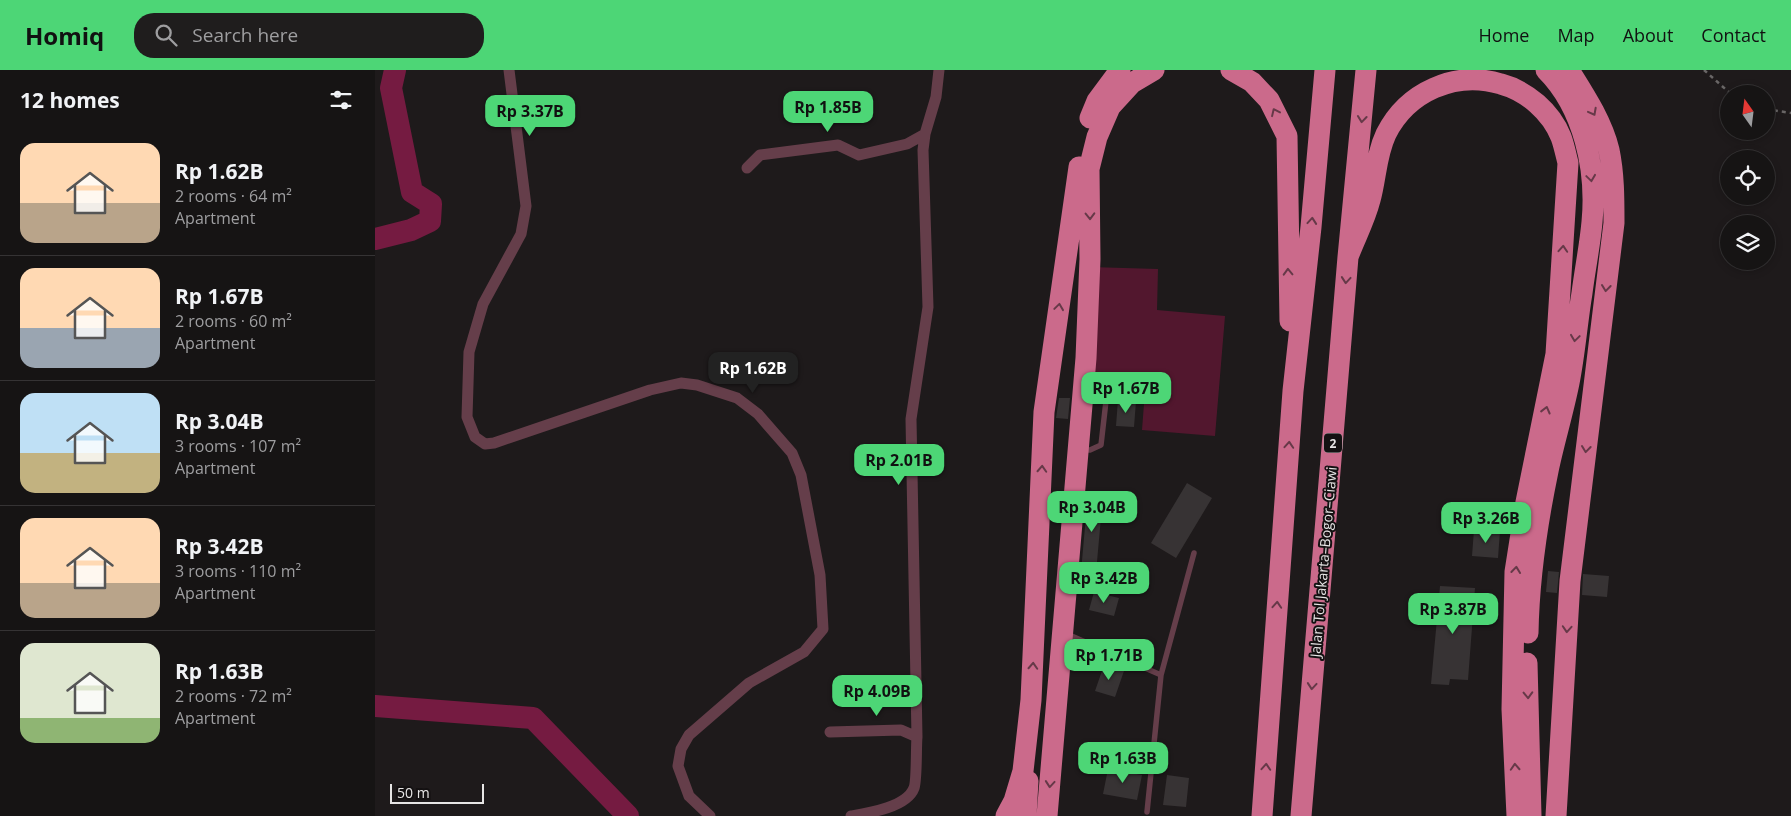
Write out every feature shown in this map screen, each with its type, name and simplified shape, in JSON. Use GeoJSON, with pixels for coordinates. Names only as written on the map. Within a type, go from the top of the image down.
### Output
{"type":"FeatureCollection","features":[{"type":"Feature","properties":{"kind":"highway"},"geometry":{"type":"LineString","coordinates":[[1026,816],[1044,412],[1080,154],[1088,123],[1097,101],[1120,70]]}},
{"type":"Feature","properties":{"kind":"highway"},"geometry":{"type":"LineString","coordinates":[[1047,816],[1086,358],[1090,267],[1089,169],[1097,137],[1110,107],[1131,83],[1154,70]]}},
{"type":"Feature","properties":{"kind":"highway"},"geometry":{"type":"LineString","coordinates":[[1231,70],[1252,82],[1269,100],[1287,136],[1288,256],[1293,391]]}},
{"type":"Feature","properties":{"kind":"highway"},"geometry":{"type":"LineString","coordinates":[[1262,816],[1293,391],[1311,227],[1325,70]]}},
{"type":"Feature","properties":{"kind":"highway","name":"Jalan Tol Jakarta–Bogor–Ciawi"},"geometry":{"type":"LineString","coordinates":[[1301,816],[1348,257],[1366,70]]}},
{"type":"Feature","properties":{"kind":"highway"},"geometry":{"type":"LineString","coordinates":[[1531,816],[1527,653],[1534,559],[1547,472],[1569,383],[1592,212],[1593,187],[1581,126],[1568,99],[1546,70]]}},
{"type":"Feature","properties":{"kind":"highway"},"geometry":{"type":"LineString","coordinates":[[1556,816],[1570,581],[1614,223],[1614,184],[1608,148],[1597,120],[1569,70]]}},
{"type":"Feature","properties":{"kind":"highway"},"geometry":{"type":"LineString","coordinates":[[1348,257],[1370,201],[1378,157],[1386,135],[1400,112],[1412,100],[1427,90],[1451,82],[1470,79],[1491,81],[1509,86],[1526,95],[1537,104],[1555,125],[1568,163],[1557,354],[1526,502],[1515,572],[1512,709],[1517,816]]}},
{"type":"Feature","properties":{"kind":"highway"},"geometry":{"type":"LineString","coordinates":[[1007,816],[1014,801],[1023,771],[1031,700]]}},
{"type":"Feature","properties":{"kind":"street"},"geometry":{"type":"LineString","coordinates":[[509,70],[526,206],[521,234],[483,304],[469,352],[467,416],[475,437],[485,444],[494,443],[649,390],[681,383],[697,385],[737,398],[758,414],[793,453],[801,475],[820,575],[823,629],[804,652],[749,683],[689,735],[681,749],[679,766],[689,796],[710,816]]}},
{"type":"Feature","properties":{"kind":"street"},"geometry":{"type":"LineString","coordinates":[[851,816],[904,802],[914,788],[917,736],[911,419],[928,307],[923,150],[925,134],[936,97],[939,70]]}},
{"type":"Feature","properties":{"kind":"street"},"geometry":{"type":"LineString","coordinates":[[747,168],[760,155],[839,145],[859,155],[907,144],[925,134]]}},
{"type":"Feature","properties":{"kind":"street"},"geometry":{"type":"LineString","coordinates":[[830,732],[901,730],[917,736]]}},
{"type":"Feature","properties":{"kind":"lane"},"geometry":{"type":"LineString","coordinates":[[1078,450],[1090,450],[1101,444],[1106,401]]}},
{"type":"Feature","properties":{"kind":"lane"},"geometry":{"type":"LineString","coordinates":[[1147,812],[1161,675],[1195,553]]}},
{"type":"Feature","properties":{"kind":"lane"},"geometry":{"type":"LineString","coordinates":[[1063,632],[1161,675]]}},
{"type":"Feature","properties":{"kind":"path"},"geometry":{"type":"LineString","coordinates":[[1704,70],[1721,85]]}},
{"type":"Feature","properties":{"kind":"path"},"geometry":{"type":"LineString","coordinates":[[1775,110],[1791,113]]}},
{"type":"Feature","properties":{"kind":"shaded area"},"geometry":{"type":"Polygon","coordinates":[[[1090,267],[1158,269],[1157,310],[1225,316],[1215,436],[1142,430],[1144,404],[1083,401],[1090,267]]]}},
{"type":"Feature","properties":{"kind":"building"},"geometry":{"type":"Polygon","coordinates":[[[1059,398],[1070,398],[1068,419],[1056,418],[1059,398]]]}},
{"type":"Feature","properties":{"kind":"building"},"geometry":{"type":"Polygon","coordinates":[[[1118,400],[1136,401],[1134,427],[1116,426],[1118,400]]]}},
{"type":"Feature","properties":{"kind":"building"},"geometry":{"type":"Polygon","coordinates":[[[1187,483],[1212,498],[1176,558],[1151,543],[1187,483]]]}},
{"type":"Feature","properties":{"kind":"building"},"geometry":{"type":"Polygon","coordinates":[[[1088,493],[1103,495],[1096,573],[1081,572],[1088,493]]]}},
{"type":"Feature","properties":{"kind":"building"},"geometry":{"type":"Polygon","coordinates":[[[1474,530],[1500,531],[1498,558],[1472,556],[1474,530]]]}},
{"type":"Feature","properties":{"kind":"building"},"geometry":{"type":"Polygon","coordinates":[[[1548,571],[1559,572],[1557,593],[1546,592],[1548,571]]]}},
{"type":"Feature","properties":{"kind":"building"},"geometry":{"type":"Polygon","coordinates":[[[1583,574],[1609,576],[1607,597],[1582,595],[1583,574]]]}},
{"type":"Feature","properties":{"kind":"building"},"geometry":{"type":"Polygon","coordinates":[[[1440,586],[1475,588],[1468,680],[1450,679],[1449,685],[1431,684],[1440,586]]]}},
{"type":"Feature","properties":{"kind":"building"},"geometry":{"type":"Polygon","coordinates":[[[1094,592],[1119,598],[1114,616],[1089,610],[1094,592]]]}},
{"type":"Feature","properties":{"kind":"building"},"geometry":{"type":"Polygon","coordinates":[[[1104,665],[1124,671],[1115,697],[1095,691],[1104,665]]]}},
{"type":"Feature","properties":{"kind":"building"},"geometry":{"type":"Polygon","coordinates":[[[1108,769],[1142,775],[1137,800],[1103,794],[1108,769]]]}},
{"type":"Feature","properties":{"kind":"building"},"geometry":{"type":"Polygon","coordinates":[[[1167,775],[1189,778],[1186,807],[1163,805],[1167,775]]]}},
{"type":"Feature","properties":{"kind":"waterway"},"geometry":{"type":"LineString","coordinates":[[375,239],[411,230],[430,221],[431,204],[412,192],[391,88],[395,70]]}},
{"type":"Feature","properties":{"kind":"waterway"},"geometry":{"type":"LineString","coordinates":[[375,706],[533,718],[628,816]]}}]}
